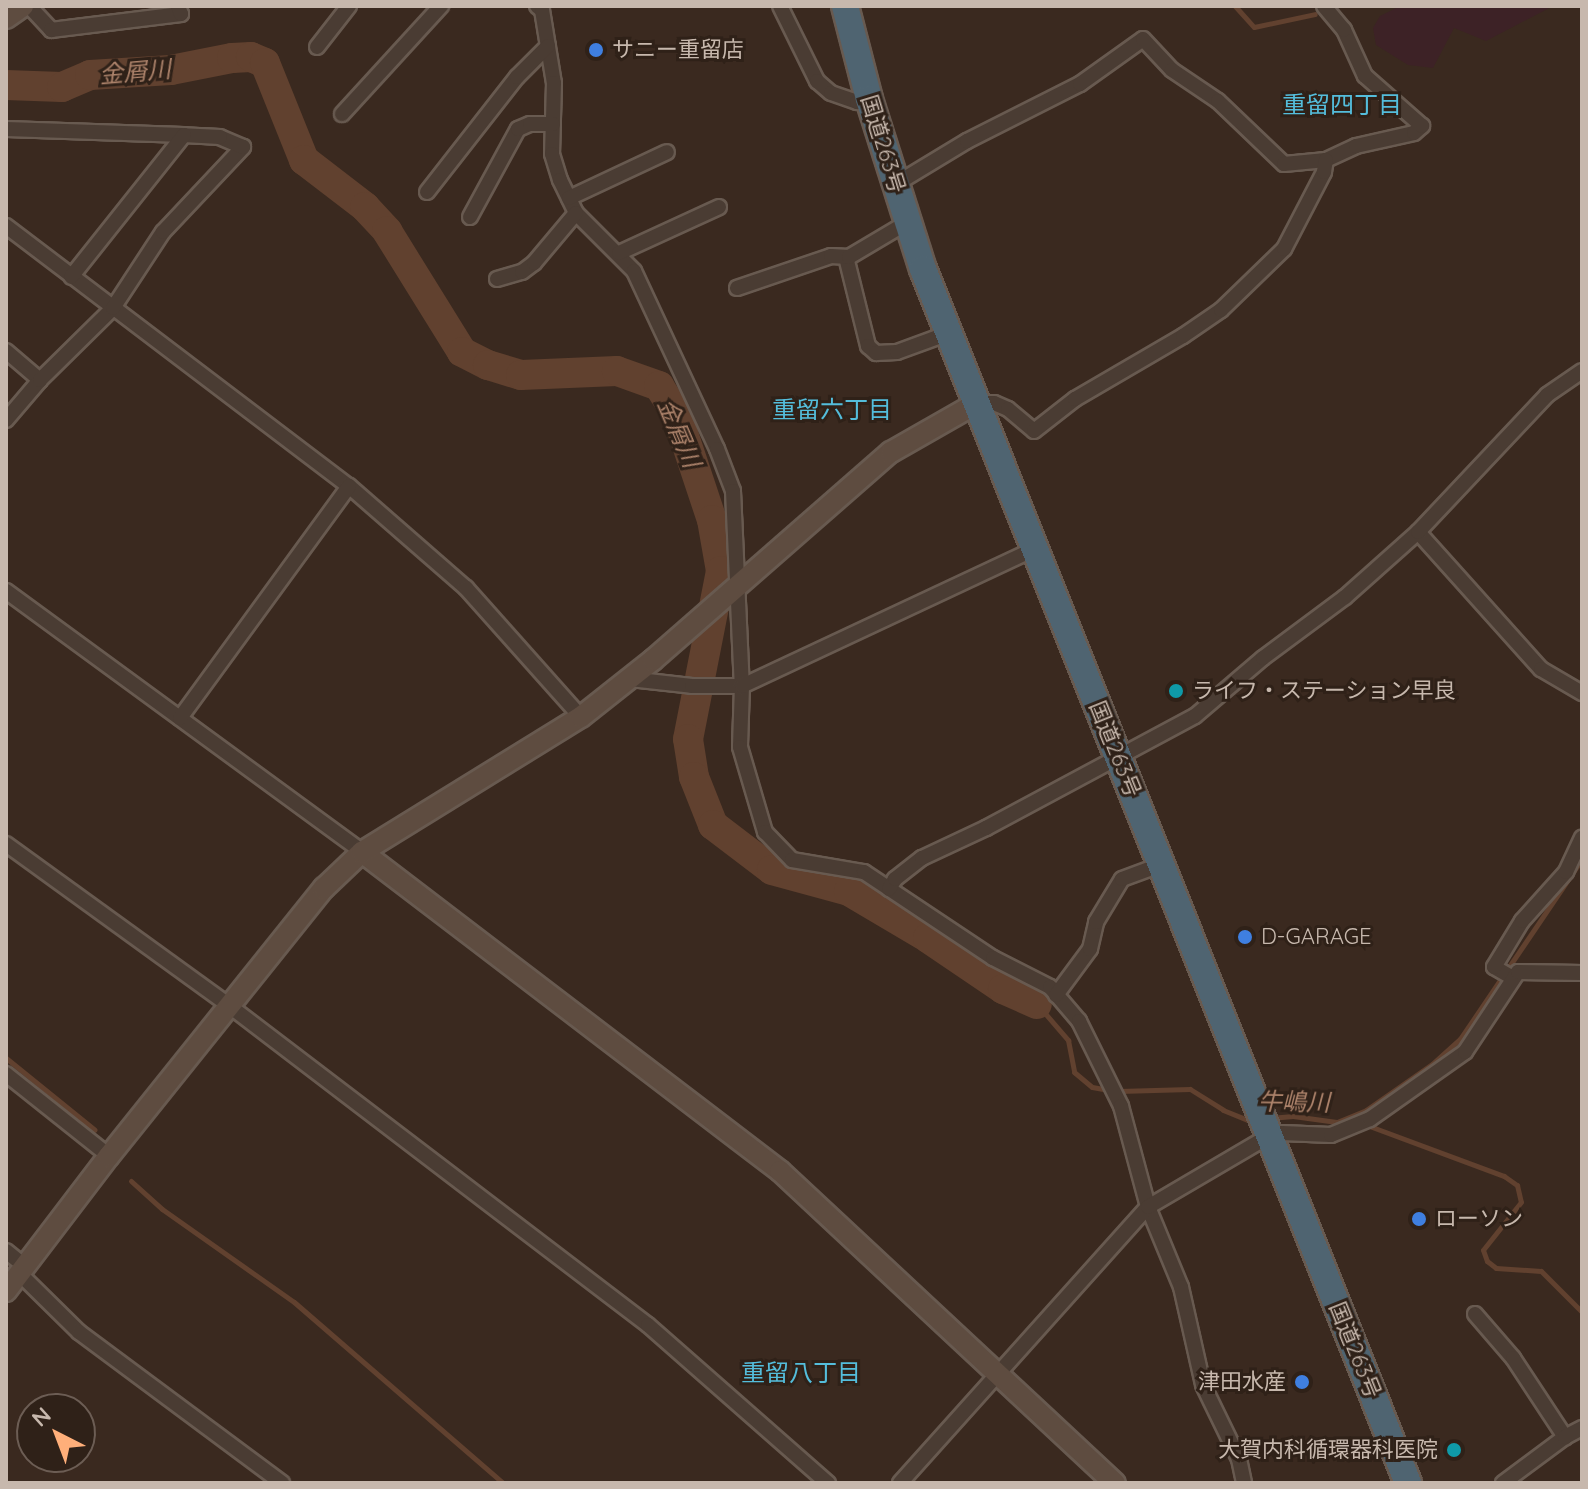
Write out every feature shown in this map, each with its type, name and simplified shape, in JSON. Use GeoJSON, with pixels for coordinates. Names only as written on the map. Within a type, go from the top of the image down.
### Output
{"type":"FeatureCollection","features":[{"type":"Feature","properties":{"kind":"highway","name":"国道263号"},"geometry":{"type":"LineString","coordinates":[[845,6],[869,99],[908,222],[949,333],[1408,1483]]}},
{"type":"Feature","properties":{"kind":"street"},"geometry":{"type":"LineString","coordinates":[[6,18],[26,6],[51,30],[181,14],[178,6]]}},
{"type":"Feature","properties":{"kind":"street"},"geometry":{"type":"LineString","coordinates":[[317,47],[349,6]]}},
{"type":"Feature","properties":{"kind":"street"},"geometry":{"type":"LineString","coordinates":[[342,114],[441,6]]}},
{"type":"Feature","properties":{"kind":"street"},"geometry":{"type":"LineString","coordinates":[[537,6],[542,10],[554,83],[552,154],[569,198],[576,213],[634,271],[717,449],[733,491],[742,686],[740,747],[765,832],[792,860],[864,872],[993,958],[1050,987],[1079,1021],[1121,1106],[1148,1207],[1181,1287],[1203,1385],[1239,1459],[1244,1483]]}},
{"type":"Feature","properties":{"kind":"street"},"geometry":{"type":"LineString","coordinates":[[780,6],[817,81],[831,93],[857,102],[869,99]]}},
{"type":"Feature","properties":{"kind":"street"},"geometry":{"type":"LineString","coordinates":[[896,184],[967,141],[1080,84],[1143,39],[1172,70],[1218,101],[1284,164],[1326,160],[1356,146],[1414,133],[1422,126],[1365,76],[1344,30],[1324,6]]}},
{"type":"Feature","properties":{"kind":"street"},"geometry":{"type":"LineString","coordinates":[[427,192],[517,77],[548,46]]}},
{"type":"Feature","properties":{"kind":"street"},"geometry":{"type":"LineString","coordinates":[[470,217],[518,129],[530,124],[553,124]]}},
{"type":"Feature","properties":{"kind":"street"},"geometry":{"type":"LineString","coordinates":[[6,129],[220,137],[243,147],[163,232],[113,308],[40,380],[6,420]]}},
{"type":"Feature","properties":{"kind":"street"},"geometry":{"type":"LineString","coordinates":[[71,277],[184,135]]}},
{"type":"Feature","properties":{"kind":"street"},"geometry":{"type":"LineString","coordinates":[[569,198],[667,152]]}},
{"type":"Feature","properties":{"kind":"street"},"geometry":{"type":"LineString","coordinates":[[6,1291],[109,1156],[324,888],[362,852],[581,717],[630,679],[891,452],[977,403],[994,403],[1008,409],[1034,431],[1075,399],[1183,336],[1221,310],[1278,256],[1324,172],[1326,160]]}},
{"type":"Feature","properties":{"kind":"street"},"geometry":{"type":"LineString","coordinates":[[619,253],[719,207]]}},
{"type":"Feature","properties":{"kind":"street"},"geometry":{"type":"LineString","coordinates":[[497,279],[522,272],[534,263],[576,213]]}},
{"type":"Feature","properties":{"kind":"street"},"geometry":{"type":"LineString","coordinates":[[737,288],[831,256],[846,257],[883,240],[894,228],[908,222]]}},
{"type":"Feature","properties":{"kind":"street"},"geometry":{"type":"LineString","coordinates":[[6,226],[349,486],[466,588],[581,717]]}},
{"type":"Feature","properties":{"kind":"street"},"geometry":{"type":"LineString","coordinates":[[846,257],[868,346],[876,353],[897,352],[949,333]]}},
{"type":"Feature","properties":{"kind":"street"},"geometry":{"type":"LineString","coordinates":[[6,351],[40,380]]}},
{"type":"Feature","properties":{"kind":"street"},"geometry":{"type":"LineString","coordinates":[[889,889],[895,879],[922,858],[986,828],[1195,716],[1263,658],[1345,597],[1418,532],[1547,395],[1582,371]]}},
{"type":"Feature","properties":{"kind":"street"},"geometry":{"type":"LineString","coordinates":[[180,718],[349,486]]}},
{"type":"Feature","properties":{"kind":"street"},"geometry":{"type":"LineString","coordinates":[[1418,532],[1541,669],[1582,693]]}},
{"type":"Feature","properties":{"kind":"street"},"geometry":{"type":"LineString","coordinates":[[630,679],[692,686],[742,686],[1035,549]]}},
{"type":"Feature","properties":{"kind":"street"},"geometry":{"type":"LineString","coordinates":[[6,591],[362,852],[780,1171],[1115,1483]]}},
{"type":"Feature","properties":{"kind":"street"},"geometry":{"type":"LineString","coordinates":[[1513,978],[1494,967],[1522,921],[1566,872],[1582,837]]}},
{"type":"Feature","properties":{"kind":"street"},"geometry":{"type":"LineString","coordinates":[[6,844],[231,1007],[648,1325],[828,1483]]}},
{"type":"Feature","properties":{"kind":"street"},"geometry":{"type":"LineString","coordinates":[[1056,995],[1090,949],[1096,922],[1122,879],[1160,865]]}},
{"type":"Feature","properties":{"kind":"street"},"geometry":{"type":"LineString","coordinates":[[900,1483],[1148,1207],[1269,1136],[1282,1133],[1331,1135],[1370,1119],[1465,1052],[1518,972],[1582,973]]}},
{"type":"Feature","properties":{"kind":"street"},"geometry":{"type":"LineString","coordinates":[[6,1074],[109,1156]]}},
{"type":"Feature","properties":{"kind":"street"},"geometry":{"type":"LineString","coordinates":[[6,1251],[79,1332],[282,1483]]}},
{"type":"Feature","properties":{"kind":"street"},"geometry":{"type":"LineString","coordinates":[[1475,1314],[1513,1358],[1565,1437]]}},
{"type":"Feature","properties":{"kind":"street"},"geometry":{"type":"LineString","coordinates":[[1503,1483],[1582,1428]]}},
{"type":"Feature","properties":{"kind":"shaded area"},"geometry":{"type":"Polygon","coordinates":[[[1400,6],[1553,6],[1486,41],[1454,28],[1433,68],[1408,65],[1376,45],[1373,28],[1380,16],[1400,6]]]}},
{"type":"Feature","properties":{"kind":"waterway"},"geometry":{"type":"LineString","coordinates":[[1235,6],[1254,27],[1315,14]]}},
{"type":"Feature","properties":{"kind":"waterway","name":"金屑川"},"geometry":{"type":"LineString","coordinates":[[6,85],[62,87],[90,75],[171,70],[232,58],[251,57],[265,63],[304,160],[365,207],[387,231],[462,352],[488,365],[521,375],[617,371],[659,386],[677,415],[712,520],[721,571],[688,739],[694,777],[713,825],[772,870],[849,891],[928,938],[1003,989],[1037,1004]]}},
{"type":"Feature","properties":{"kind":"waterway","name":"牛嶋川"},"geometry":{"type":"LineString","coordinates":[[1270,1118],[1293,1116],[1337,1122],[1366,1110],[1432,1064],[1460,1039],[1582,859]]}},
{"type":"Feature","properties":{"kind":"waterway","name":"牛嶋川"},"geometry":{"type":"LineString","coordinates":[[1037,1004],[1068,1040],[1074,1072],[1092,1087],[1109,1090]]}},
{"type":"Feature","properties":{"kind":"waterway"},"geometry":{"type":"LineString","coordinates":[[6,1058],[95,1130]]}},
{"type":"Feature","properties":{"kind":"waterway","name":"牛嶋川"},"geometry":{"type":"LineString","coordinates":[[1119,1091],[1190,1089],[1223,1110],[1248,1120],[1256,1119]]}},
{"type":"Feature","properties":{"kind":"waterway"},"geometry":{"type":"LineString","coordinates":[[1372,1127],[1504,1176],[1517,1185],[1521,1202],[1483,1250],[1487,1261],[1496,1268],[1541,1271],[1582,1312]]}},
{"type":"Feature","properties":{"kind":"waterway"},"geometry":{"type":"LineString","coordinates":[[131,1181],[162,1209],[294,1302],[503,1483]]}},
{"type":"Feature","properties":{"kind":"place","name":"サニー重留店"},"geometry":{"type":"Point","coordinates":[596,50]}},
{"type":"Feature","properties":{"kind":"place","name":"ライフ・ステーション早良"},"geometry":{"type":"Point","coordinates":[1176,691]}},
{"type":"Feature","properties":{"kind":"place","name":"D-GARAGE"},"geometry":{"type":"Point","coordinates":[1245,937]}},
{"type":"Feature","properties":{"kind":"place","name":"ローソン"},"geometry":{"type":"Point","coordinates":[1419,1219]}},
{"type":"Feature","properties":{"kind":"place","name":"津田水産"},"geometry":{"type":"Point","coordinates":[1302,1382]}},
{"type":"Feature","properties":{"kind":"place","name":"大賀内科循環器科医院"},"geometry":{"type":"Point","coordinates":[1454,1450]}},
{"type":"Feature","properties":{"kind":"district","name":"重留四丁目"},"geometry":{"type":"Point","coordinates":[1342,105]}},
{"type":"Feature","properties":{"kind":"district","name":"重留六丁目"},"geometry":{"type":"Point","coordinates":[832,410]}},
{"type":"Feature","properties":{"kind":"district","name":"重留八丁目"},"geometry":{"type":"Point","coordinates":[801,1373]}}]}
